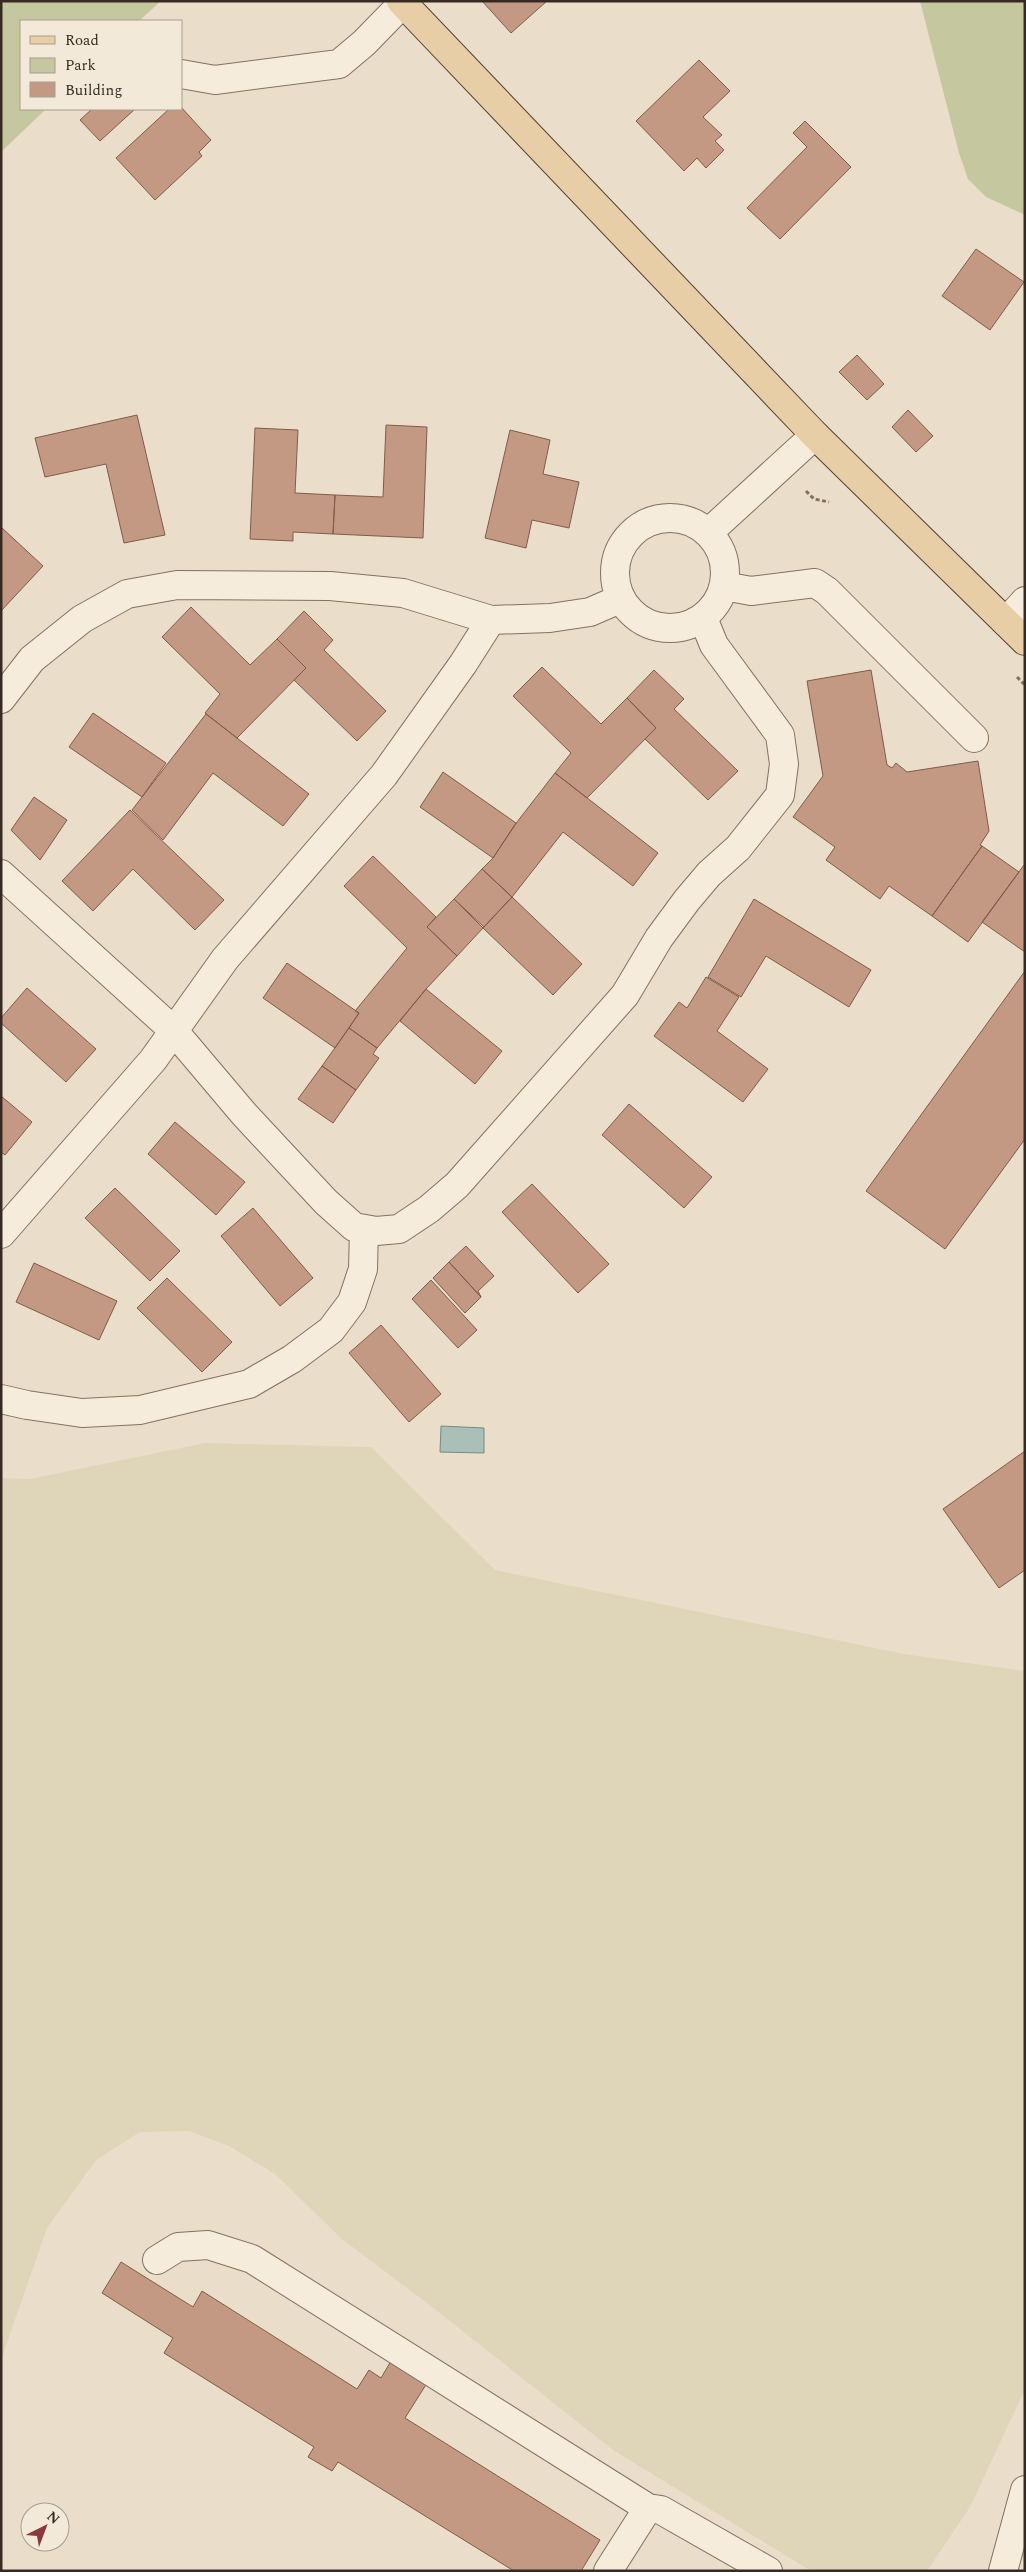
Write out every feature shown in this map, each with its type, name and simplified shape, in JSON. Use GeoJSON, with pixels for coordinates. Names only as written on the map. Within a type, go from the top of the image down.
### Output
{"type":"FeatureCollection","features":[{"type":"Feature","properties":{"kind":"main road"},"geometry":{"type":"LineString","coordinates":[[402,2],[815,435],[1015,632]]}},
{"type":"Feature","properties":{"kind":"street"},"geometry":{"type":"LineString","coordinates":[[182,74],[215,80],[339,64],[364,43],[402,2]]}},
{"type":"Feature","properties":{"kind":"street"},"geometry":{"type":"LineString","coordinates":[[708,533],[815,435]]}},
{"type":"Feature","properties":{"kind":"street"},"geometry":{"type":"LineString","coordinates":[[672,518],[692,522],[708,533],[719,548],[725,567],[724,586],[716,604],[703,618],[686,627],[666,629],[657,627],[632,614],[620,598],[614,580],[615,561],[623,543],[636,528],[654,520],[672,518]]}},
{"type":"Feature","properties":{"kind":"street"},"geometry":{"type":"LineString","coordinates":[[724,586],[751,591],[815,583],[827,591],[974,738]]}},
{"type":"Feature","properties":{"kind":"street"},"geometry":{"type":"LineString","coordinates":[[1,699],[32,659],[82,620],[127,594],[178,585],[330,586],[403,593],[491,620],[550,618],[590,612],[620,598]]}},
{"type":"Feature","properties":{"kind":"street"},"geometry":{"type":"LineString","coordinates":[[1015,632],[1025,601]]}},
{"type":"Feature","properties":{"kind":"street"},"geometry":{"type":"LineString","coordinates":[[1,874],[174,1030],[244,1114],[326,1202],[354,1227],[376,1231],[399,1229],[429,1209],[457,1185],[625,995],[659,938],[687,900],[710,874],[738,848],[780,795],[784,764],[780,735],[714,645],[703,618]]}},
{"type":"Feature","properties":{"kind":"street"},"geometry":{"type":"LineString","coordinates":[[1,1234],[153,1060],[225,959],[384,775],[463,664],[491,620]]}},
{"type":"Feature","properties":{"kind":"street"},"geometry":{"type":"LineString","coordinates":[[1,1399],[82,1413],[140,1410],[249,1384],[292,1359],[331,1330],[352,1302],[363,1269],[364,1229]]}},
{"type":"Feature","properties":{"kind":"street"},"geometry":{"type":"LineString","coordinates":[[156,2260],[178,2247],[208,2245],[252,2259],[648,2508],[661,2510],[768,2571]]}},
{"type":"Feature","properties":{"kind":"street"},"geometry":{"type":"LineString","coordinates":[[1003,2571],[1025,2490]]}},
{"type":"Feature","properties":{"kind":"street"},"geometry":{"type":"LineString","coordinates":[[608,2571],[648,2508]]}},
{"type":"Feature","properties":{"kind":"shaded area"},"geometry":{"type":"Polygon","coordinates":[[[441,1426],[484,1428],[484,1453],[440,1452],[441,1426]]]}},
{"type":"Feature","properties":{"kind":"shaded area"},"geometry":{"type":"Polygon","coordinates":[[[205,1443],[371,1447],[495,1570],[904,1654],[1025,1671],[1025,2389],[970,2507],[927,2571],[811,2571],[613,2450],[427,2303],[342,2239],[275,2174],[229,2146],[189,2131],[140,2132],[96,2160],[47,2228],[1,2360],[1,1478],[30,1479],[205,1443]]]}},
{"type":"Feature","properties":{"kind":"green space"},"geometry":{"type":"Polygon","coordinates":[[[1,1],[161,1],[140,20],[20,20],[20,110],[45,110],[1,152],[1,1]]]}},
{"type":"Feature","properties":{"kind":"green space"},"geometry":{"type":"Polygon","coordinates":[[[920,1],[1025,1],[1025,215],[986,197],[968,179],[959,153],[920,1]]]}},
{"type":"Feature","properties":{"kind":"building"},"geometry":{"type":"Polygon","coordinates":[[[482,1],[547,1],[511,33],[482,1]]]}},
{"type":"Feature","properties":{"kind":"building"},"geometry":{"type":"Polygon","coordinates":[[[699,60],[730,91],[703,117],[722,135],[715,141],[724,150],[706,168],[697,158],[684,171],[636,121],[699,60]]]}},
{"type":"Feature","properties":{"kind":"building"},"geometry":{"type":"Polygon","coordinates":[[[182,108],[211,140],[199,152],[202,156],[155,200],[116,158],[168,110],[182,110],[182,108]]]}},
{"type":"Feature","properties":{"kind":"building"},"geometry":{"type":"Polygon","coordinates":[[[91,110],[134,110],[100,141],[80,120],[91,110]]]}},
{"type":"Feature","properties":{"kind":"building"},"geometry":{"type":"Polygon","coordinates":[[[805,121],[851,167],[780,239],[747,208],[807,147],[793,133],[805,121]]]}},
{"type":"Feature","properties":{"kind":"building"},"geometry":{"type":"Polygon","coordinates":[[[976,249],[1024,282],[990,330],[942,296],[976,249]]]}},
{"type":"Feature","properties":{"kind":"building"},"geometry":{"type":"Polygon","coordinates":[[[857,355],[884,384],[867,400],[839,372],[857,355]]]}},
{"type":"Feature","properties":{"kind":"building"},"geometry":{"type":"Polygon","coordinates":[[[908,410],[933,436],[916,452],[892,427],[908,410]]]}},
{"type":"Feature","properties":{"kind":"building"},"geometry":{"type":"Polygon","coordinates":[[[137,415],[165,535],[124,543],[106,464],[45,477],[35,438],[137,415]]]}},
{"type":"Feature","properties":{"kind":"building"},"geometry":{"type":"Polygon","coordinates":[[[386,425],[427,427],[423,538],[333,534],[335,495],[383,497],[386,425]]]}},
{"type":"Feature","properties":{"kind":"building"},"geometry":{"type":"Polygon","coordinates":[[[255,428],[298,430],[295,493],[335,495],[333,534],[293,532],[293,541],[250,539],[255,428]]]}},
{"type":"Feature","properties":{"kind":"building"},"geometry":{"type":"Polygon","coordinates":[[[510,430],[550,440],[543,474],[579,482],[569,528],[532,520],[526,548],[485,538],[510,430]]]}},
{"type":"Feature","properties":{"kind":"building"},"geometry":{"type":"Polygon","coordinates":[[[1,527],[43,566],[1,611],[1,527]]]}},
{"type":"Feature","properties":{"kind":"building"},"geometry":{"type":"Polygon","coordinates":[[[191,607],[250,665],[277,639],[306,668],[237,738],[205,713],[220,694],[162,637],[191,607]]]}},
{"type":"Feature","properties":{"kind":"building"},"geometry":{"type":"Polygon","coordinates":[[[304,611],[333,640],[324,650],[386,711],[357,741],[294,680],[306,668],[277,639],[304,611]]]}},
{"type":"Feature","properties":{"kind":"building"},"geometry":{"type":"Polygon","coordinates":[[[542,667],[601,724],[627,698],[656,728],[587,798],[555,773],[571,753],[513,696],[542,667]]]}},
{"type":"Feature","properties":{"kind":"building"},"geometry":{"type":"Polygon","coordinates":[[[654,670],[684,699],[674,709],[738,771],[708,800],[645,739],[656,728],[627,698],[654,670]]]}},
{"type":"Feature","properties":{"kind":"building"},"geometry":{"type":"Polygon","coordinates":[[[871,670],[887,765],[892,768],[896,763],[907,772],[978,761],[989,831],[980,845],[982,846],[932,916],[889,886],[880,899],[826,860],[835,847],[793,817],[823,776],[807,681],[871,670]]]}},
{"type":"Feature","properties":{"kind":"building"},"geometry":{"type":"Polygon","coordinates":[[[93,713],[166,763],[142,797],[69,747],[93,713]]]}},
{"type":"Feature","properties":{"kind":"building"},"geometry":{"type":"Polygon","coordinates":[[[206,714],[309,794],[283,826],[213,773],[163,840],[132,810],[206,714]]]}},
{"type":"Feature","properties":{"kind":"building"},"geometry":{"type":"Polygon","coordinates":[[[443,772],[516,823],[493,858],[420,807],[443,772]]]}},
{"type":"Feature","properties":{"kind":"building"},"geometry":{"type":"Polygon","coordinates":[[[555,773],[658,853],[633,886],[563,832],[512,897],[482,869],[493,858],[517,822],[555,773]]]}},
{"type":"Feature","properties":{"kind":"building"},"geometry":{"type":"Polygon","coordinates":[[[34,797],[67,820],[40,860],[11,830],[34,797]]]}},
{"type":"Feature","properties":{"kind":"building"},"geometry":{"type":"Polygon","coordinates":[[[130,810],[224,900],[195,930],[133,869],[93,911],[62,881],[130,810]]]}},
{"type":"Feature","properties":{"kind":"building"},"geometry":{"type":"Polygon","coordinates":[[[982,846],[1019,872],[968,942],[932,916],[982,846]]]}},
{"type":"Feature","properties":{"kind":"building"},"geometry":{"type":"Polygon","coordinates":[[[373,856],[436,917],[427,927],[457,956],[426,989],[377,1048],[349,1028],[359,1013],[355,1011],[407,948],[344,886],[373,856]]]}},
{"type":"Feature","properties":{"kind":"building"},"geometry":{"type":"Polygon","coordinates":[[[1025,866],[1025,952],[982,922],[1025,866]]]}},
{"type":"Feature","properties":{"kind":"building"},"geometry":{"type":"Polygon","coordinates":[[[482,869],[512,897],[484,927],[454,899],[482,869]]]}},
{"type":"Feature","properties":{"kind":"building"},"geometry":{"type":"Polygon","coordinates":[[[512,897],[582,964],[553,995],[483,928],[512,897]]]}},
{"type":"Feature","properties":{"kind":"building"},"geometry":{"type":"Polygon","coordinates":[[[454,899],[483,928],[457,956],[427,927],[454,899]]]}},
{"type":"Feature","properties":{"kind":"building"},"geometry":{"type":"Polygon","coordinates":[[[754,899],[871,970],[849,1007],[766,956],[741,997],[708,977],[754,899]]]}},
{"type":"Feature","properties":{"kind":"building"},"geometry":{"type":"Polygon","coordinates":[[[287,963],[359,1013],[335,1048],[263,998],[287,963]]]}},
{"type":"Feature","properties":{"kind":"building"},"geometry":{"type":"Polygon","coordinates":[[[1025,971],[1025,1139],[945,1249],[866,1191],[1025,971]]]}},
{"type":"Feature","properties":{"kind":"building"},"geometry":{"type":"Polygon","coordinates":[[[706,977],[739,997],[717,1031],[768,1069],[743,1102],[654,1036],[679,1002],[687,1008],[706,977]]]}},
{"type":"Feature","properties":{"kind":"building"},"geometry":{"type":"Polygon","coordinates":[[[27,988],[96,1049],[66,1082],[1,1023],[1,1018],[27,988]]]}},
{"type":"Feature","properties":{"kind":"building"},"geometry":{"type":"Polygon","coordinates":[[[426,989],[502,1051],[475,1084],[400,1021],[426,989]]]}},
{"type":"Feature","properties":{"kind":"building"},"geometry":{"type":"Polygon","coordinates":[[[349,1028],[377,1048],[373,1054],[379,1058],[356,1090],[322,1066],[349,1028]]]}},
{"type":"Feature","properties":{"kind":"building"},"geometry":{"type":"Polygon","coordinates":[[[322,1066],[356,1090],[333,1123],[298,1099],[322,1066]]]}},
{"type":"Feature","properties":{"kind":"building"},"geometry":{"type":"Polygon","coordinates":[[[1,1096],[32,1122],[5,1155],[1,1152],[1,1096]]]}},
{"type":"Feature","properties":{"kind":"building"},"geometry":{"type":"Polygon","coordinates":[[[629,1104],[712,1177],[684,1208],[602,1135],[629,1104]]]}},
{"type":"Feature","properties":{"kind":"building"},"geometry":{"type":"Polygon","coordinates":[[[175,1122],[245,1182],[216,1215],[148,1154],[175,1122]]]}},
{"type":"Feature","properties":{"kind":"building"},"geometry":{"type":"Polygon","coordinates":[[[532,1184],[609,1264],[578,1293],[502,1212],[532,1184]]]}},
{"type":"Feature","properties":{"kind":"building"},"geometry":{"type":"Polygon","coordinates":[[[115,1188],[180,1251],[150,1281],[85,1218],[115,1188]]]}},
{"type":"Feature","properties":{"kind":"building"},"geometry":{"type":"Polygon","coordinates":[[[253,1208],[313,1278],[280,1306],[221,1236],[253,1208]]]}},
{"type":"Feature","properties":{"kind":"building"},"geometry":{"type":"Polygon","coordinates":[[[466,1246],[494,1276],[478,1291],[481,1297],[449,1262],[466,1246]]]}},
{"type":"Feature","properties":{"kind":"building"},"geometry":{"type":"Polygon","coordinates":[[[449,1262],[481,1297],[465,1313],[433,1278],[449,1262]]]}},
{"type":"Feature","properties":{"kind":"building"},"geometry":{"type":"Polygon","coordinates":[[[34,1263],[117,1301],[99,1340],[16,1302],[34,1263]]]}},
{"type":"Feature","properties":{"kind":"building"},"geometry":{"type":"Polygon","coordinates":[[[167,1278],[232,1342],[202,1372],[137,1308],[167,1278]]]}},
{"type":"Feature","properties":{"kind":"building"},"geometry":{"type":"Polygon","coordinates":[[[431,1280],[477,1330],[458,1348],[412,1299],[431,1280]]]}},
{"type":"Feature","properties":{"kind":"building"},"geometry":{"type":"Polygon","coordinates":[[[381,1325],[441,1394],[409,1422],[349,1353],[381,1325]]]}},
{"type":"Feature","properties":{"kind":"building"},"geometry":{"type":"Polygon","coordinates":[[[1025,1451],[1025,1570],[999,1588],[943,1509],[1025,1451]]]}},
{"type":"Feature","properties":{"kind":"building"},"geometry":{"type":"Polygon","coordinates":[[[121,2262],[193,2307],[202,2291],[357,2389],[369,2370],[381,2378],[391,2361],[427,2383],[405,2418],[600,2540],[581,2571],[514,2571],[338,2462],[332,2471],[308,2457],[314,2447],[164,2353],[173,2338],[102,2293],[121,2262]]]}}]}
